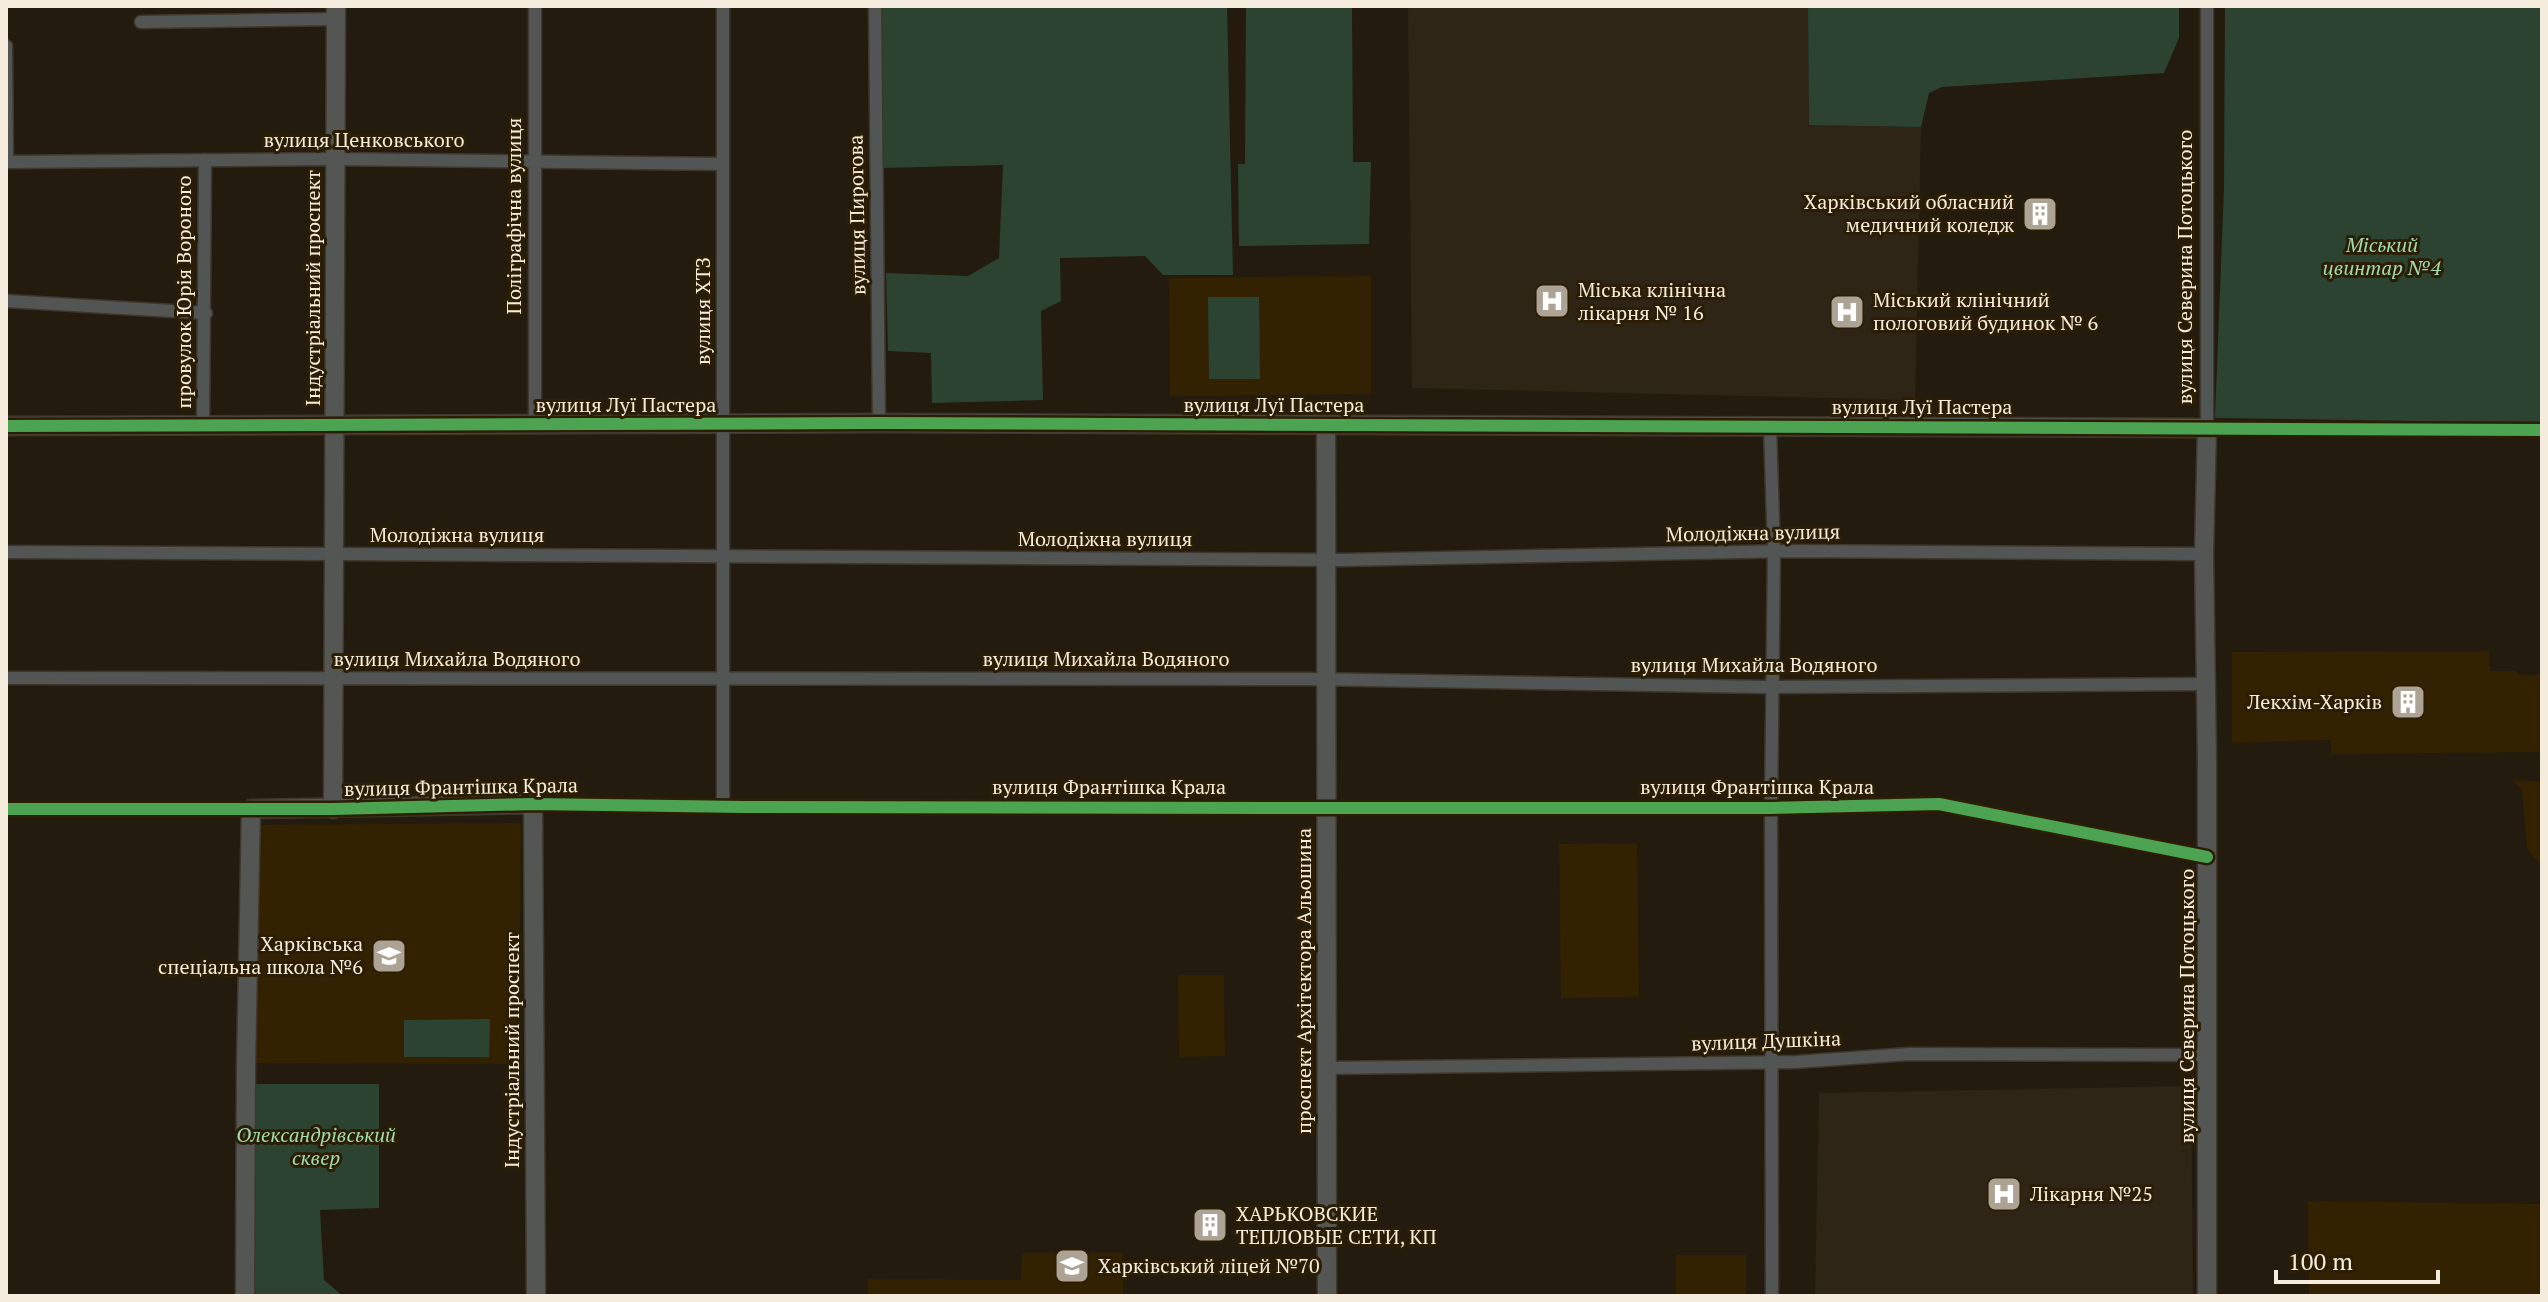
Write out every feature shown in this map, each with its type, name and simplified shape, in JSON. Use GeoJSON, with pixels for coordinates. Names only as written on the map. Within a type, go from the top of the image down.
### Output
{"type":"FeatureCollection","features":[{"type":"Feature","properties":{"kind":"street","name":"Поліграфічна вулиця"},"geometry":{"type":"LineString","coordinates":[[535,6],[535,426]]}},
{"type":"Feature","properties":{"kind":"street","name":"вулиця ХТЗ"},"geometry":{"type":"LineString","coordinates":[[723,6],[723,807]]}},
{"type":"Feature","properties":{"kind":"street","name":"вулиця Пирогова"},"geometry":{"type":"LineString","coordinates":[[875,6],[879,423]]}},
{"type":"Feature","properties":{"kind":"street","name":"вулиця Северина Потоцького"},"geometry":{"type":"LineString","coordinates":[[2207,6],[2204,554],[2207,1296]]}},
{"type":"Feature","properties":{"kind":"street"},"geometry":{"type":"LineString","coordinates":[[141,22],[336,12]]}},
{"type":"Feature","properties":{"kind":"street","name":"Індустріальний проспект"},"geometry":{"type":"LineString","coordinates":[[333,809],[336,12]]}},
{"type":"Feature","properties":{"kind":"street"},"geometry":{"type":"LineString","coordinates":[[6,46],[6,162]]}},
{"type":"Feature","properties":{"kind":"street","name":"вулиця Ценковського"},"geometry":{"type":"LineString","coordinates":[[6,162],[335,159],[722,164]]}},
{"type":"Feature","properties":{"kind":"street","name":"провулок Юрія Вороного"},"geometry":{"type":"LineString","coordinates":[[203,426],[205,160]]}},
{"type":"Feature","properties":{"kind":"street"},"geometry":{"type":"LineString","coordinates":[[6,301],[206,313]]}},
{"type":"Feature","properties":{"kind":"street","name":"вулиця Луї Пастера"},"geometry":{"type":"LineString","coordinates":[[6,426],[879,423],[2542,430]]}},
{"type":"Feature","properties":{"kind":"street","name":"проспект Архітектора Альошина"},"geometry":{"type":"LineString","coordinates":[[1326,425],[1327,1296]]}},
{"type":"Feature","properties":{"kind":"street"},"geometry":{"type":"LineString","coordinates":[[1770,427],[1774,552],[1772,1296]]}},
{"type":"Feature","properties":{"kind":"street","name":"Молодіжна вулиця"},"geometry":{"type":"LineString","coordinates":[[6,552],[1327,560],[1774,552],[2204,554]]}},
{"type":"Feature","properties":{"kind":"street","name":"вулиця Михайла Водяного"},"geometry":{"type":"LineString","coordinates":[[6,678],[334,680],[722,677],[1773,687],[2205,684]]}},
{"type":"Feature","properties":{"kind":"street","name":"Індустріальний проспект"},"geometry":{"type":"LineString","coordinates":[[533,804],[536,1296]]}},
{"type":"Feature","properties":{"kind":"street","name":"вулиця Франтішка Крала"},"geometry":{"type":"LineString","coordinates":[[6,809],[333,809],[533,804],[1771,808],[1939,804],[2207,857]]}},
{"type":"Feature","properties":{"kind":"street"},"geometry":{"type":"LineString","coordinates":[[245,1296],[251,809]]}},
{"type":"Feature","properties":{"kind":"street","name":"вулиця Душкіна"},"geometry":{"type":"LineString","coordinates":[[1326,1068],[1772,1062],[1909,1054],[2207,1055]]}},
{"type":"Feature","properties":{"kind":"shaded area"},"geometry":{"type":"Polygon","coordinates":[[[1408,6],[1808,6],[1809,125],[1921,127],[1915,400],[1412,388],[1408,6]]]}},
{"type":"Feature","properties":{"kind":"shaded area"},"geometry":{"type":"Polygon","coordinates":[[[1371,276],[1371,394],[1170,396],[1169,278],[1371,276]]]}},
{"type":"Feature","properties":{"kind":"shaded area"},"geometry":{"type":"Polygon","coordinates":[[[2489,651],[2490,671],[2542,675],[2542,752],[2331,754],[2331,740],[2232,743],[2232,652],[2489,651]]]}},
{"type":"Feature","properties":{"kind":"shaded area"},"geometry":{"type":"Polygon","coordinates":[[[2513,780],[2542,782],[2542,866],[2527,849],[2522,790],[2513,780]]]}},
{"type":"Feature","properties":{"kind":"shaded area","name":"Харківська спеціальна школа №6"},"geometry":{"type":"Polygon","coordinates":[[[521,823],[519,1064],[256,1063],[260,825],[521,823]]]}},
{"type":"Feature","properties":{"kind":"shaded area"},"geometry":{"type":"Polygon","coordinates":[[[1637,843],[1639,997],[1561,998],[1559,844],[1637,843]]]}},
{"type":"Feature","properties":{"kind":"shaded area"},"geometry":{"type":"Polygon","coordinates":[[[1178,975],[1224,975],[1225,1056],[1179,1057],[1178,975]]]}},
{"type":"Feature","properties":{"kind":"shaded area","name":"Лікарня №25"},"geometry":{"type":"Polygon","coordinates":[[[2191,1086],[2193,1296],[1815,1296],[1819,1093],[2191,1086]]]}},
{"type":"Feature","properties":{"kind":"shaded area"},"geometry":{"type":"Polygon","coordinates":[[[2308,1201],[2542,1204],[2541,1296],[2309,1296],[2308,1201]]]}},
{"type":"Feature","properties":{"kind":"shaded area","name":"Харківський ліцей №70"},"geometry":{"type":"Polygon","coordinates":[[[1022,1253],[1123,1253],[1123,1296],[868,1296],[868,1279],[1021,1280],[1022,1253]]]}},
{"type":"Feature","properties":{"kind":"shaded area"},"geometry":{"type":"Polygon","coordinates":[[[1676,1255],[1746,1255],[1746,1296],[1676,1296],[1676,1255]]]}},
{"type":"Feature","properties":{"kind":"green space"},"geometry":{"type":"Polygon","coordinates":[[[1227,6],[1233,275],[1163,275],[1145,256],[1060,258],[1061,301],[1041,311],[1043,400],[932,403],[931,353],[888,351],[886,273],[968,276],[999,258],[1003,165],[880,168],[881,7],[1227,6]]]}},
{"type":"Feature","properties":{"kind":"green space"},"geometry":{"type":"Polygon","coordinates":[[[1246,6],[1352,6],[1353,162],[1371,162],[1369,244],[1239,246],[1238,164],[1245,164],[1246,6]]]}},
{"type":"Feature","properties":{"kind":"green space"},"geometry":{"type":"Polygon","coordinates":[[[1808,6],[2179,6],[2179,38],[2164,73],[1942,87],[1929,93],[1921,127],[1809,125],[1808,6]]]}},
{"type":"Feature","properties":{"kind":"green space","name":"Міський цвинтар №4"},"geometry":{"type":"Polygon","coordinates":[[[2225,6],[2542,6],[2542,423],[2215,418],[2224,188],[2225,6]]]}},
{"type":"Feature","properties":{"kind":"green space"},"geometry":{"type":"Polygon","coordinates":[[[1208,297],[1259,297],[1260,379],[1209,379],[1208,297]]]}},
{"type":"Feature","properties":{"kind":"green space"},"geometry":{"type":"Polygon","coordinates":[[[490,1019],[489,1057],[404,1057],[404,1020],[490,1019]]]}},
{"type":"Feature","properties":{"kind":"green space","name":"Олександрівський сквер"},"geometry":{"type":"Polygon","coordinates":[[[247,1084],[379,1084],[379,1208],[320,1210],[324,1280],[343,1296],[248,1296],[247,1084]]]}},
{"type":"Feature","properties":{"kind":"cycle path"},"geometry":{"type":"LineString","coordinates":[[6,426],[879,423],[2542,430]]}},
{"type":"Feature","properties":{"kind":"cycle path"},"geometry":{"type":"LineString","coordinates":[[6,809],[333,809],[533,804],[1326,808],[1771,808],[1939,804],[2207,857]]}},
{"type":"Feature","properties":{"kind":"place","name":"Харківський обласний медичний коледж"},"geometry":{"type":"Point","coordinates":[2040,214]}},
{"type":"Feature","properties":{"kind":"place","name":"Міська клінічна лікарня № 16"},"geometry":{"type":"Point","coordinates":[1552,301]}},
{"type":"Feature","properties":{"kind":"place","name":"Міський клінічний пологовий будинок № 6"},"geometry":{"type":"Point","coordinates":[1847,312]}},
{"type":"Feature","properties":{"kind":"place","name":"Лекхім-Харків"},"geometry":{"type":"Point","coordinates":[2408,702]}},
{"type":"Feature","properties":{"kind":"place","name":"Харківська спеціальна школа №6"},"geometry":{"type":"Point","coordinates":[389,956]}},
{"type":"Feature","properties":{"kind":"place","name":"Лікарня №25"},"geometry":{"type":"Point","coordinates":[2004,1194]}},
{"type":"Feature","properties":{"kind":"place","name":"ХАРЬКОВСКИЕ ТЕПЛОВЫЕ СЕТИ, КП"},"geometry":{"type":"Point","coordinates":[1210,1225]}},
{"type":"Feature","properties":{"kind":"place","name":"Харківський ліцей №70"},"geometry":{"type":"Point","coordinates":[1072,1266]}}]}
